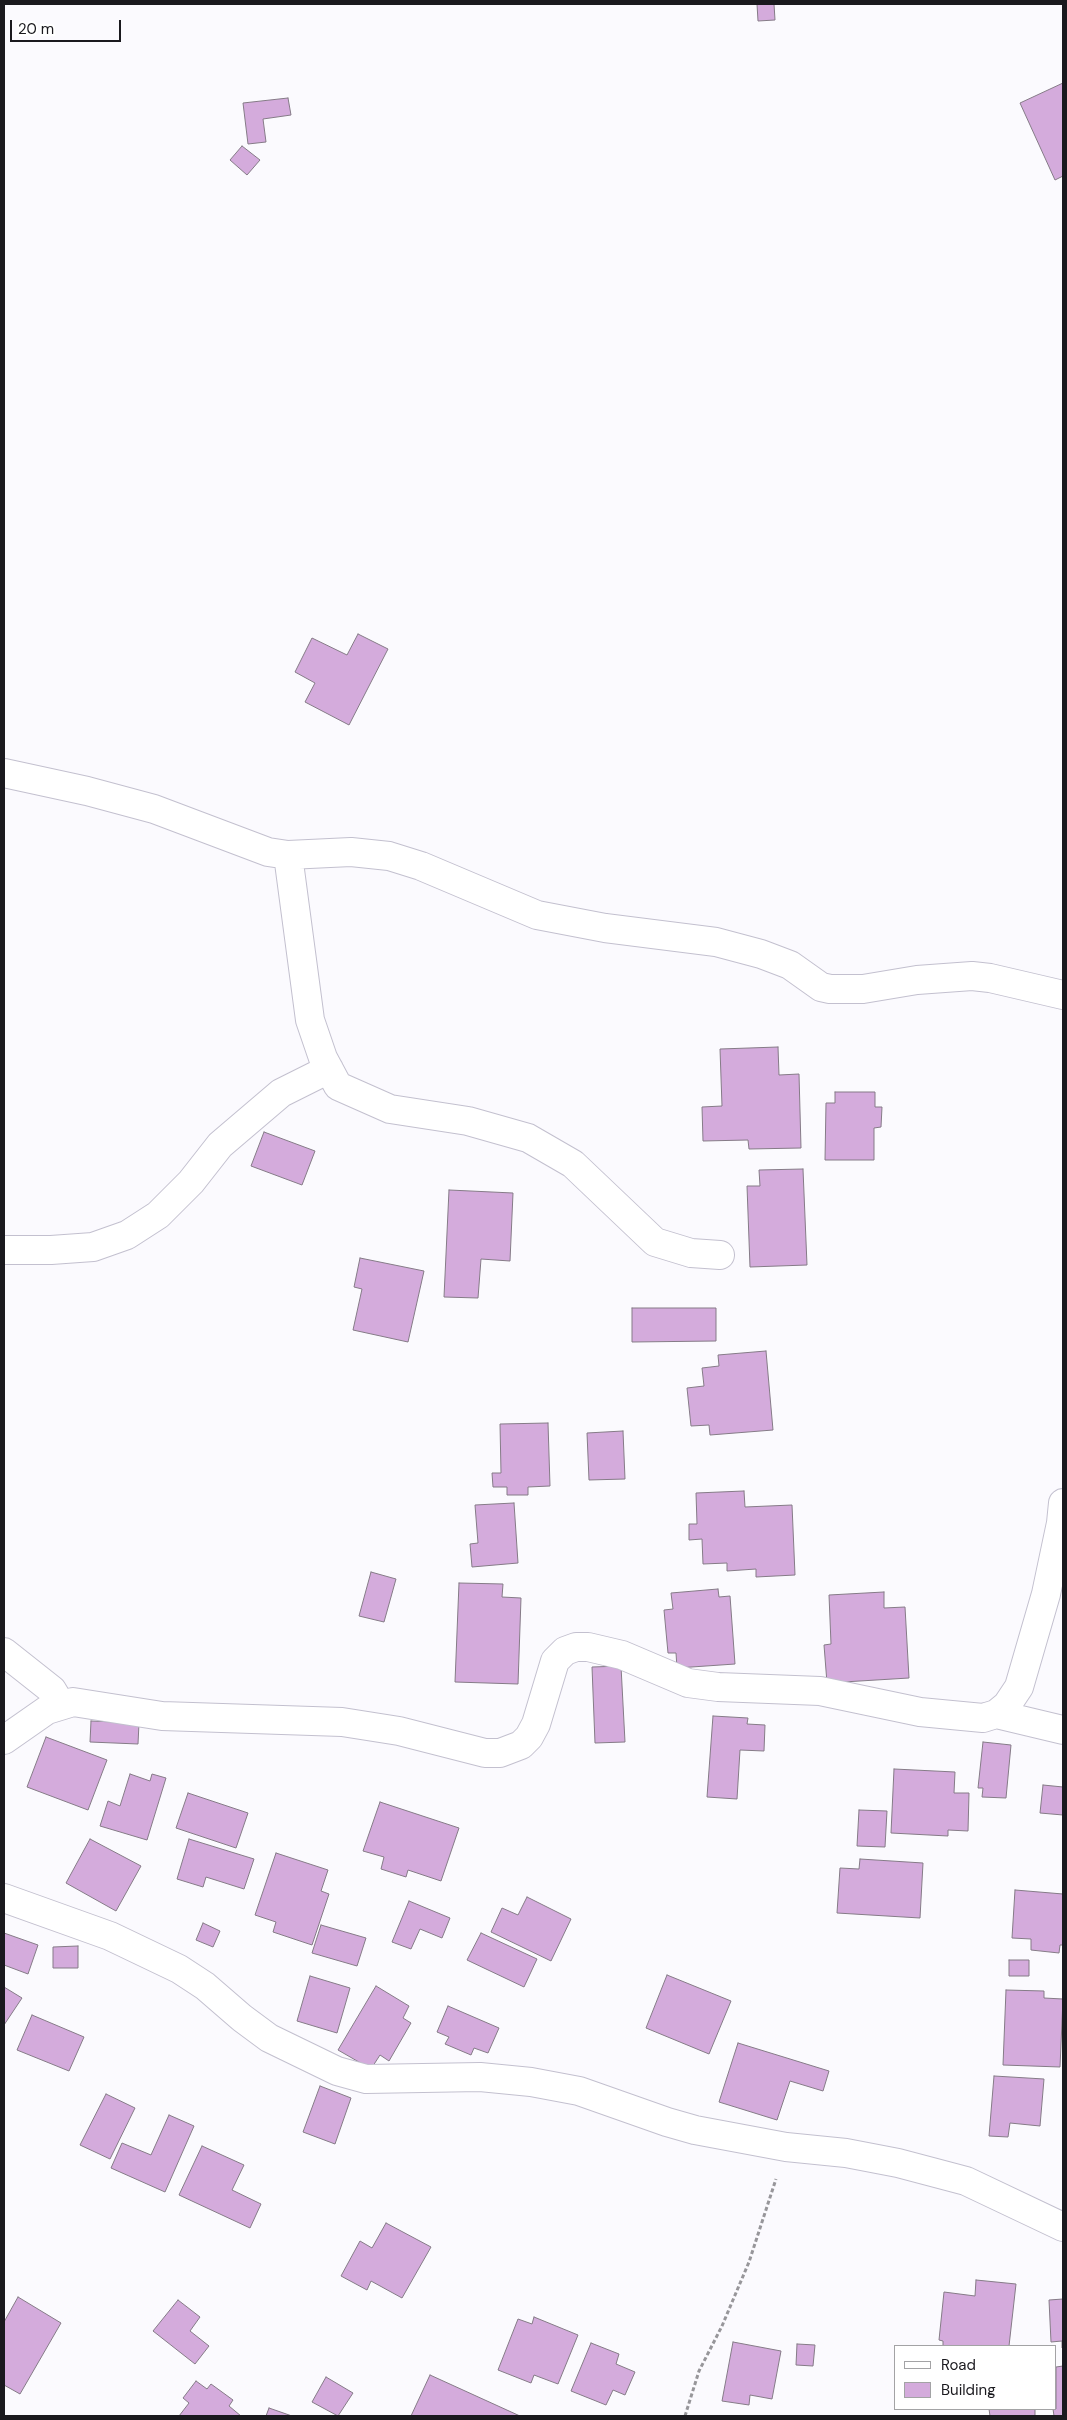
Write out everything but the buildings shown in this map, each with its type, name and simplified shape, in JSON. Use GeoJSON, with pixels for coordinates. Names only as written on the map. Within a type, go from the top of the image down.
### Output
{"type":"FeatureCollection","features":[{"type":"Feature","properties":{"kind":"street"},"geometry":{"type":"LineString","coordinates":[[4,773],[87,791],[154,809],[268,852],[288,855],[351,852],[389,856],[421,866],[537,915],[604,928],[716,942],[761,954],[790,965],[820,988],[830,990],[862,989],[917,980],[972,976],[990,978],[1063,995]]}},
{"type":"Feature","properties":{"kind":"street"},"geometry":{"type":"LineString","coordinates":[[288,855],[310,1020],[323,1058],[338,1086],[390,1109],[468,1121],[528,1138],[573,1164],[655,1242],[691,1252],[720,1255]]}},
{"type":"Feature","properties":{"kind":"street"},"geometry":{"type":"LineString","coordinates":[[4,1250],[52,1250],[93,1247],[127,1235],[158,1215],[191,1182],[220,1145],[281,1093],[329,1069]]}},
{"type":"Feature","properties":{"kind":"street"},"geometry":{"type":"LineString","coordinates":[[4,1740],[47,1710],[61,1705],[80,1702],[162,1716],[342,1722],[399,1732],[485,1753],[500,1753],[521,1745],[532,1730],[544,1700],[555,1661],[565,1651],[576,1647],[588,1647],[622,1655],[688,1683],[718,1687],[820,1691],[920,1712],[967,1718],[983,1718],[996,1714],[1007,1705],[1019,1687],[1046,1594],[1063,1517]]}},
{"type":"Feature","properties":{"kind":"street"},"geometry":{"type":"LineString","coordinates":[[4,1652],[52,1690],[61,1705]]}},
{"type":"Feature","properties":{"kind":"street"},"geometry":{"type":"LineString","coordinates":[[996,1714],[1063,1730]]}},
{"type":"Feature","properties":{"kind":"street"},"geometry":{"type":"LineString","coordinates":[[4,1898],[110,1936],[179,1969],[205,1986],[268,2038],[337,2071],[366,2079],[480,2077],[531,2082],[579,2091],[695,2130],[786,2147],[846,2153],[890,2161],[966,2181],[1063,2227]]}},
{"type":"Feature","properties":{"kind":"path"},"geometry":{"type":"LineString","coordinates":[[685,2416],[699,2371],[722,2326],[749,2262],[786,2147]]}}]}
